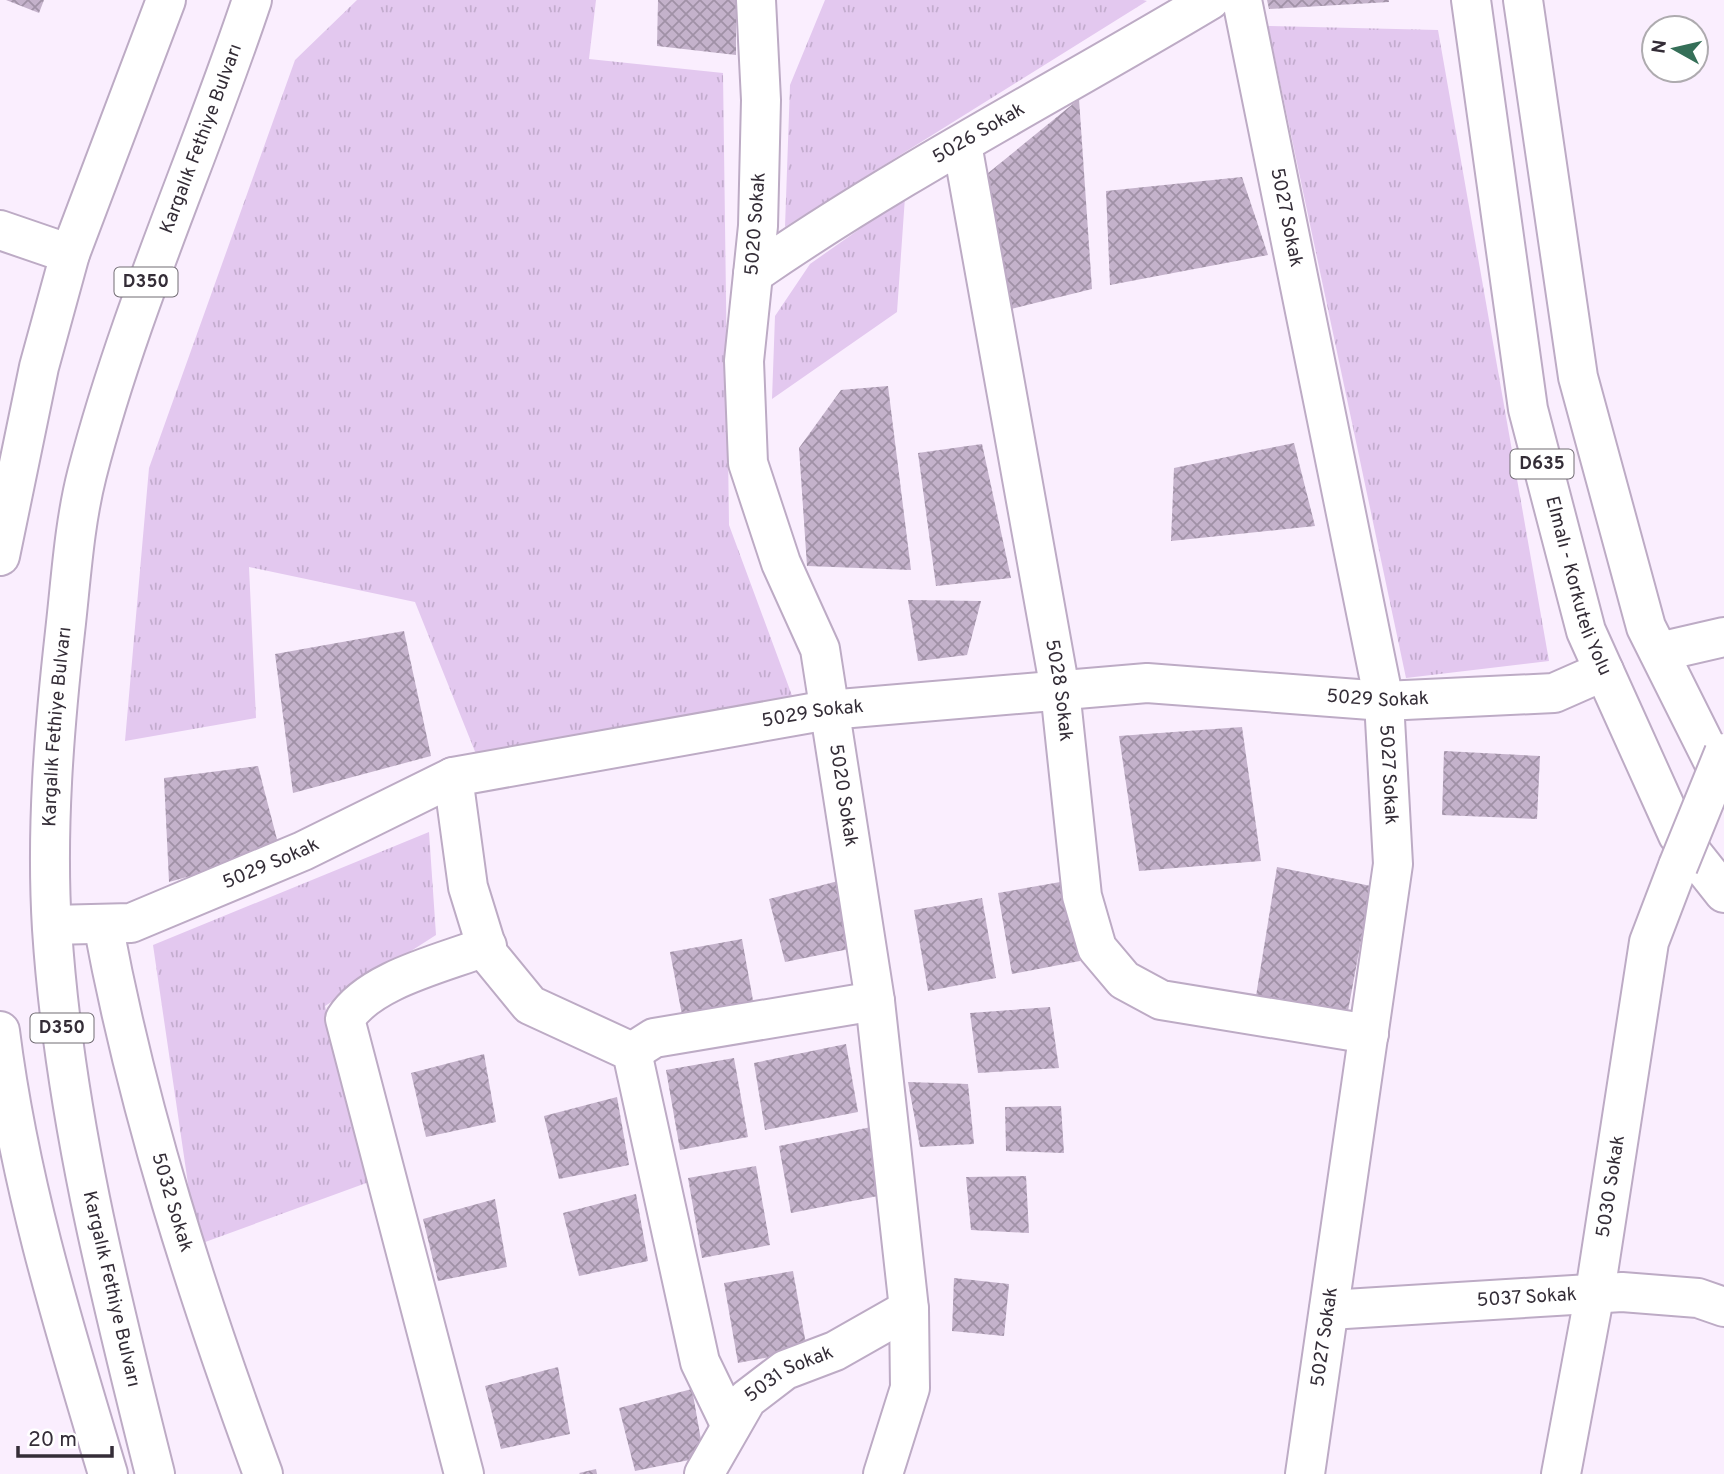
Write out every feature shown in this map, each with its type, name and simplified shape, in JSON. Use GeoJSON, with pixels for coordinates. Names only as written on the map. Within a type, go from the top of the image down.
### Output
{"type":"FeatureCollection","features":[{"type":"Feature","properties":{"kind":"main road"},"geometry":{"type":"LineString","coordinates":[[0,556],[39,367],[70,254],[166,0]]}},
{"type":"Feature","properties":{"kind":"main road","name":"Kargalık Fethiye Bulvarı"},"geometry":{"type":"LineString","coordinates":[[155,1474],[110,1298],[78,1134],[59,1010],[52,925],[51,813],[58,694],[86,480],[116,369],[152,265],[221,93],[252,0]]}},
{"type":"Feature","properties":{"kind":"main road","name":"5020 Sokak"},"geometry":{"type":"LineString","coordinates":[[756,0],[761,100],[758,226],[744,361],[748,463],[781,563],[820,649],[875,1001],[909,1309],[910,1388],[883,1474]]}},
{"type":"Feature","properties":{"kind":"main road","name":"5026 Sokak"},"geometry":{"type":"LineString","coordinates":[[753,274],[812,234],[962,144],[1210,0]]}},
{"type":"Feature","properties":{"kind":"main road","name":"5027 Sokak"},"geometry":{"type":"LineString","coordinates":[[1242,0],[1384,701],[1394,864],[1305,1474]]}},
{"type":"Feature","properties":{"kind":"main road","name":"Elmalı - Korkuteli Yolu"},"geometry":{"type":"LineString","coordinates":[[1471,0],[1528,409],[1586,631],[1678,835],[1724,892]]}},
{"type":"Feature","properties":{"kind":"main road","name":"D635"},"geometry":{"type":"LineString","coordinates":[[1523,0],[1578,377],[1646,626],[1724,783]]}},
{"type":"Feature","properties":{"kind":"main road","name":"5028 Sokak"},"geometry":{"type":"LineString","coordinates":[[962,144],[1060,690],[1082,896],[1097,948],[1124,980],[1161,1000],[1368,1034]]}},
{"type":"Feature","properties":{"kind":"main road"},"geometry":{"type":"LineString","coordinates":[[0,230],[70,254]]}},
{"type":"Feature","properties":{"kind":"main road"},"geometry":{"type":"LineString","coordinates":[[1658,652],[1724,637]]}},
{"type":"Feature","properties":{"kind":"main road","name":"5029 Sokak"},"geometry":{"type":"LineString","coordinates":[[52,925],[131,923],[291,857],[453,777],[828,710],[1147,682],[1384,701],[1554,693],[1604,671]]}},
{"type":"Feature","properties":{"kind":"main road","name":"5030 Sokak"},"geometry":{"type":"LineString","coordinates":[[1561,1474],[1595,1292],[1649,942],[1724,753]]}},
{"type":"Feature","properties":{"kind":"main road"},"geometry":{"type":"LineString","coordinates":[[453,777],[468,887],[489,955],[530,1005],[632,1052]]}},
{"type":"Feature","properties":{"kind":"main road","name":"5032 Sokak"},"geometry":{"type":"LineString","coordinates":[[103,924],[120,1013],[206,1321],[263,1474]]}},
{"type":"Feature","properties":{"kind":"main road"},"geometry":{"type":"LineString","coordinates":[[464,1474],[345,1019],[355,1003],[380,987],[487,946]]}},
{"type":"Feature","properties":{"kind":"main road"},"geometry":{"type":"LineString","coordinates":[[632,1052],[654,1038],[875,1001]]}},
{"type":"Feature","properties":{"kind":"main road","name":"D350"},"geometry":{"type":"LineString","coordinates":[[0,1031],[19,1151],[58,1307],[107,1474]]}},
{"type":"Feature","properties":{"kind":"main road"},"geometry":{"type":"LineString","coordinates":[[632,1052],[700,1362],[731,1426]]}},
{"type":"Feature","properties":{"kind":"main road","name":"5037 Sokak"},"geometry":{"type":"LineString","coordinates":[[1329,1310],[1595,1292],[1698,1298],[1724,1307]]}},
{"type":"Feature","properties":{"kind":"main road","name":"5031 Sokak"},"geometry":{"type":"LineString","coordinates":[[704,1474],[747,1399],[785,1370],[835,1351],[909,1309]]}},
{"type":"Feature","properties":{"kind":"green space"},"geometry":{"type":"Polygon","coordinates":[[[357,0],[596,0],[589,59],[723,73],[729,525],[794,701],[476,754],[415,602],[249,567],[256,718],[125,741],[149,468],[295,60],[357,0]]]}},
{"type":"Feature","properties":{"kind":"green space"},"geometry":{"type":"Polygon","coordinates":[[[825,0],[1147,1],[785,227],[790,85],[825,0]]]}},
{"type":"Feature","properties":{"kind":"green space"},"geometry":{"type":"Polygon","coordinates":[[[1268,26],[1438,30],[1549,661],[1406,678],[1268,26]]]}},
{"type":"Feature","properties":{"kind":"green space"},"geometry":{"type":"Polygon","coordinates":[[[905,197],[897,312],[772,399],[775,316],[810,264],[905,197]]]}},
{"type":"Feature","properties":{"kind":"green space"},"geometry":{"type":"Polygon","coordinates":[[[429,832],[436,935],[325,1006],[369,1182],[197,1245],[153,945],[429,832]]]}},
{"type":"Feature","properties":{"kind":"building"},"geometry":{"type":"Polygon","coordinates":[[[6,0],[44,0],[39,13],[6,0]]]}},
{"type":"Feature","properties":{"kind":"building"},"geometry":{"type":"Polygon","coordinates":[[[658,0],[736,0],[736,55],[657,46],[658,0]]]}},
{"type":"Feature","properties":{"kind":"building"},"geometry":{"type":"Polygon","coordinates":[[[1267,0],[1389,0],[1389,2],[1269,9],[1267,0]]]}},
{"type":"Feature","properties":{"kind":"building"},"geometry":{"type":"Polygon","coordinates":[[[1079,99],[1092,289],[1007,310],[982,178],[1079,99]]]}},
{"type":"Feature","properties":{"kind":"building"},"geometry":{"type":"Polygon","coordinates":[[[1242,177],[1268,255],[1110,285],[1106,191],[1242,177]]]}},
{"type":"Feature","properties":{"kind":"building"},"geometry":{"type":"Polygon","coordinates":[[[888,386],[911,570],[807,566],[799,448],[841,390],[888,386]]]}},
{"type":"Feature","properties":{"kind":"building"},"geometry":{"type":"Polygon","coordinates":[[[1294,443],[1315,526],[1171,541],[1174,468],[1294,443]]]}},
{"type":"Feature","properties":{"kind":"building"},"geometry":{"type":"Polygon","coordinates":[[[982,444],[1011,578],[936,586],[918,453],[982,444]]]}},
{"type":"Feature","properties":{"kind":"building"},"geometry":{"type":"Polygon","coordinates":[[[908,600],[981,601],[967,655],[918,661],[908,600]]]}},
{"type":"Feature","properties":{"kind":"building"},"geometry":{"type":"Polygon","coordinates":[[[404,631],[431,756],[293,793],[275,654],[404,631]]]}},
{"type":"Feature","properties":{"kind":"building"},"geometry":{"type":"Polygon","coordinates":[[[1242,727],[1261,861],[1139,871],[1119,736],[1242,727]]]}},
{"type":"Feature","properties":{"kind":"building"},"geometry":{"type":"Polygon","coordinates":[[[1444,751],[1540,756],[1537,819],[1442,815],[1444,751]]]}},
{"type":"Feature","properties":{"kind":"building"},"geometry":{"type":"Polygon","coordinates":[[[258,766],[280,851],[169,882],[164,778],[258,766]]]}},
{"type":"Feature","properties":{"kind":"building"},"geometry":{"type":"Polygon","coordinates":[[[1277,867],[1371,886],[1348,1011],[1256,996],[1277,867]]]}},
{"type":"Feature","properties":{"kind":"building"},"geometry":{"type":"Polygon","coordinates":[[[842,880],[854,948],[785,962],[769,899],[842,880]]]}},
{"type":"Feature","properties":{"kind":"building"},"geometry":{"type":"Polygon","coordinates":[[[1066,881],[1080,961],[1012,974],[998,893],[1066,881]]]}},
{"type":"Feature","properties":{"kind":"building"},"geometry":{"type":"Polygon","coordinates":[[[982,898],[996,978],[928,991],[914,910],[982,898]]]}},
{"type":"Feature","properties":{"kind":"building"},"geometry":{"type":"Polygon","coordinates":[[[742,939],[754,1006],[682,1015],[670,952],[742,939]]]}},
{"type":"Feature","properties":{"kind":"building"},"geometry":{"type":"Polygon","coordinates":[[[1050,1007],[1059,1068],[978,1073],[970,1013],[1050,1007]]]}},
{"type":"Feature","properties":{"kind":"building"},"geometry":{"type":"Polygon","coordinates":[[[846,1044],[858,1112],[765,1130],[754,1063],[846,1044]]]}},
{"type":"Feature","properties":{"kind":"building"},"geometry":{"type":"Polygon","coordinates":[[[484,1054],[496,1122],[426,1137],[411,1073],[484,1054]]]}},
{"type":"Feature","properties":{"kind":"building"},"geometry":{"type":"Polygon","coordinates":[[[734,1058],[748,1137],[680,1150],[666,1070],[734,1058]]]}},
{"type":"Feature","properties":{"kind":"building"},"geometry":{"type":"Polygon","coordinates":[[[908,1082],[968,1084],[974,1144],[920,1147],[908,1082]]]}},
{"type":"Feature","properties":{"kind":"building"},"geometry":{"type":"Polygon","coordinates":[[[617,1097],[629,1165],[559,1179],[544,1116],[617,1097]]]}},
{"type":"Feature","properties":{"kind":"building"},"geometry":{"type":"Polygon","coordinates":[[[1061,1106],[1064,1153],[1006,1151],[1005,1107],[1061,1106]]]}},
{"type":"Feature","properties":{"kind":"building"},"geometry":{"type":"Polygon","coordinates":[[[871,1127],[883,1195],[791,1213],[779,1146],[871,1127]]]}},
{"type":"Feature","properties":{"kind":"building"},"geometry":{"type":"Polygon","coordinates":[[[756,1166],[770,1245],[702,1258],[688,1178],[756,1166]]]}},
{"type":"Feature","properties":{"kind":"building"},"geometry":{"type":"Polygon","coordinates":[[[1026,1176],[1029,1233],[971,1230],[966,1177],[1026,1176]]]}},
{"type":"Feature","properties":{"kind":"building"},"geometry":{"type":"Polygon","coordinates":[[[636,1194],[648,1261],[579,1276],[563,1213],[636,1194]]]}},
{"type":"Feature","properties":{"kind":"building"},"geometry":{"type":"Polygon","coordinates":[[[495,1199],[507,1267],[438,1281],[423,1219],[495,1199]]]}},
{"type":"Feature","properties":{"kind":"building"},"geometry":{"type":"Polygon","coordinates":[[[793,1271],[807,1350],[738,1363],[724,1283],[793,1271]]]}},
{"type":"Feature","properties":{"kind":"building"},"geometry":{"type":"Polygon","coordinates":[[[954,1278],[1009,1284],[1004,1336],[952,1331],[954,1278]]]}},
{"type":"Feature","properties":{"kind":"building"},"geometry":{"type":"Polygon","coordinates":[[[558,1367],[570,1434],[501,1449],[485,1386],[558,1367]]]}},
{"type":"Feature","properties":{"kind":"building"},"geometry":{"type":"Polygon","coordinates":[[[692,1389],[704,1457],[635,1471],[619,1408],[692,1389]]]}},
{"type":"Feature","properties":{"kind":"building"},"geometry":{"type":"Polygon","coordinates":[[[596,1469],[597,1474],[579,1473],[596,1469]]]}}]}
